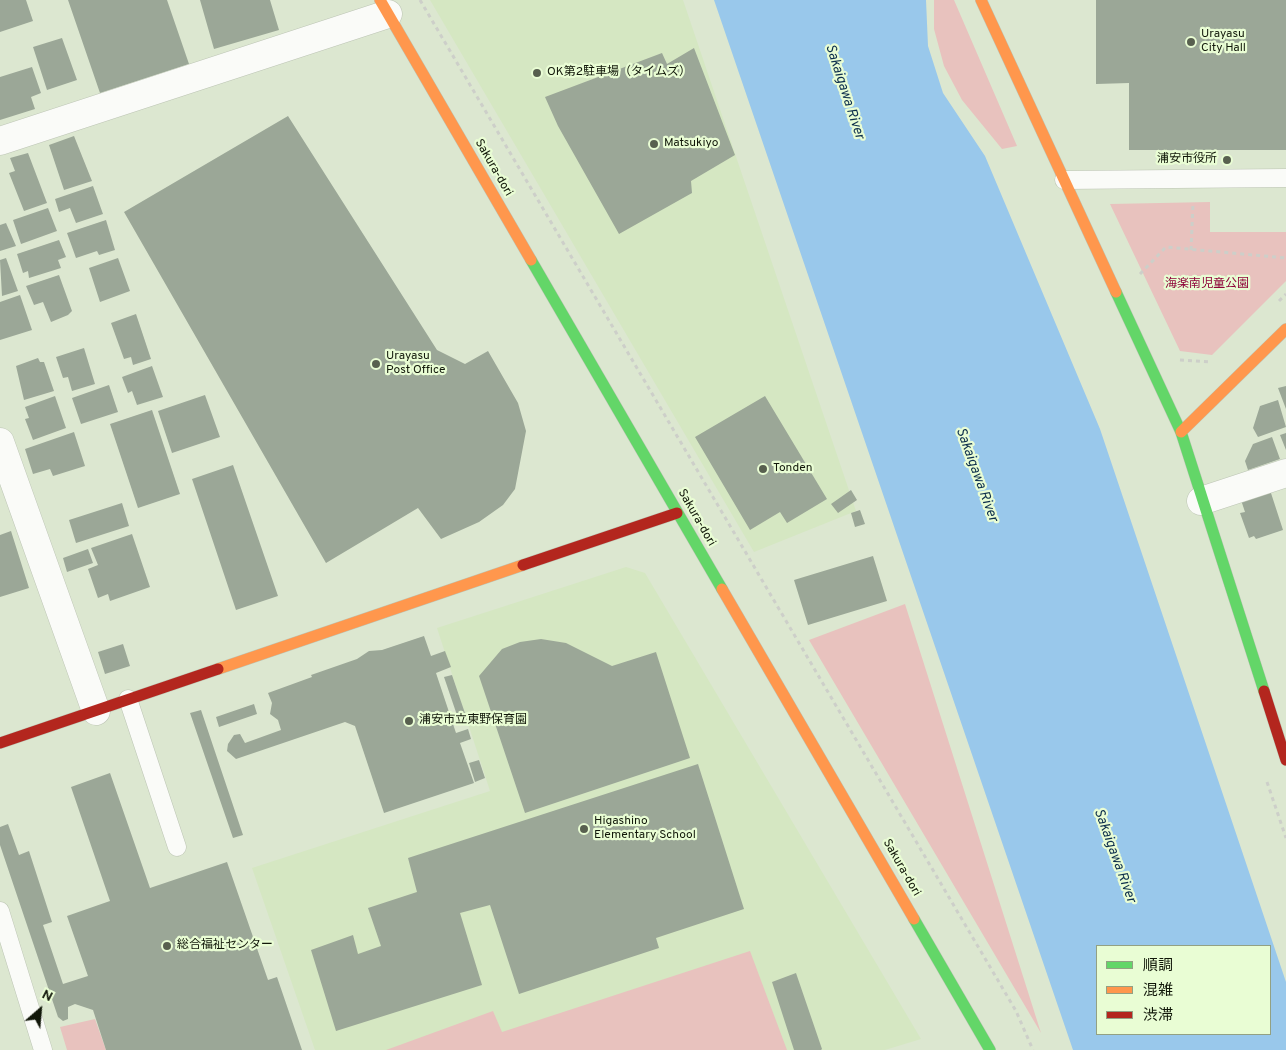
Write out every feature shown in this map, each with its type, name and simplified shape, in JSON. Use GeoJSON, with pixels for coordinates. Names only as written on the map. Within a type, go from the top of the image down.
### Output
{"type":"FeatureCollection","features":[{"type":"Feature","properties":{"kind":"street"},"geometry":{"type":"LineString","coordinates":[[981,0],[1181,432],[1201,501],[1278,707],[1286,760]]}},
{"type":"Feature","properties":{"kind":"street"},"geometry":{"type":"LineString","coordinates":[[0,141],[384,7]]}},
{"type":"Feature","properties":{"kind":"street","name":"Sakura-dori"},"geometry":{"type":"LineString","coordinates":[[384,7],[990,1050]]}},
{"type":"Feature","properties":{"kind":"street"},"geometry":{"type":"LineString","coordinates":[[1181,432],[1286,329]]}},
{"type":"Feature","properties":{"kind":"street"},"geometry":{"type":"LineString","coordinates":[[0,442],[96,710]]}},
{"type":"Feature","properties":{"kind":"street"},"geometry":{"type":"LineString","coordinates":[[1201,501],[1286,473]]}},
{"type":"Feature","properties":{"kind":"street"},"geometry":{"type":"LineString","coordinates":[[0,743],[677,514]]}},
{"type":"Feature","properties":{"kind":"lane"},"geometry":{"type":"LineString","coordinates":[[1064,180],[1286,178]]}},
{"type":"Feature","properties":{"kind":"lane"},"geometry":{"type":"LineString","coordinates":[[128,699],[177,847]]}},
{"type":"Feature","properties":{"kind":"lane"},"geometry":{"type":"LineString","coordinates":[[0,911],[43,1050]]}},
{"type":"Feature","properties":{"kind":"path"},"geometry":{"type":"LineString","coordinates":[[420,0],[1016,1011],[1033,1050]]}},
{"type":"Feature","properties":{"kind":"path"},"geometry":{"type":"LineString","coordinates":[[1191,250],[1194,178]]}},
{"type":"Feature","properties":{"kind":"path"},"geometry":{"type":"LineString","coordinates":[[1136,278],[1166,247],[1286,258]]}},
{"type":"Feature","properties":{"kind":"path"},"geometry":{"type":"LineString","coordinates":[[1272,308],[1286,294]]}},
{"type":"Feature","properties":{"kind":"path"},"geometry":{"type":"LineString","coordinates":[[1174,359],[1217,362]]}},
{"type":"Feature","properties":{"kind":"path"},"geometry":{"type":"LineString","coordinates":[[1267,781],[1286,838]]}},
{"type":"Feature","properties":{"kind":"shaded area"},"geometry":{"type":"Polygon","coordinates":[[[430,0],[683,0],[856,511],[754,552],[430,0]]]}},
{"type":"Feature","properties":{"kind":"shaded area","name":"Higashino Elementary School"},"geometry":{"type":"Polygon","coordinates":[[[626,567],[645,573],[921,1039],[885,1050],[315,1050],[252,868],[490,791],[437,628],[626,567]]]}},
{"type":"Feature","properties":{"kind":"green space"},"geometry":{"type":"Polygon","coordinates":[[[934,0],[954,0],[1017,146],[1002,149],[962,100],[944,66],[934,29],[934,0]]]}},
{"type":"Feature","properties":{"kind":"green space","name":"海楽南児童公園"},"geometry":{"type":"Polygon","coordinates":[[[1210,202],[1210,232],[1286,232],[1286,281],[1212,355],[1180,351],[1110,204],[1210,202]]]}},
{"type":"Feature","properties":{"kind":"green space"},"geometry":{"type":"Polygon","coordinates":[[[905,604],[1041,1033],[809,640],[905,604]]]}},
{"type":"Feature","properties":{"kind":"green space"},"geometry":{"type":"Polygon","coordinates":[[[750,951],[787,1050],[386,1050],[493,1011],[502,1032],[750,951]]]}},
{"type":"Feature","properties":{"kind":"green space"},"geometry":{"type":"Polygon","coordinates":[[[95,1019],[106,1050],[67,1050],[60,1027],[95,1019]]]}},
{"type":"Feature","properties":{"kind":"water","name":"Sakaigawa River"},"geometry":{"type":"Polygon","coordinates":[[[714,0],[926,0],[928,46],[943,93],[985,156],[1100,429],[1286,982],[1286,1050],[1073,1050],[714,0]]]}},
{"type":"Feature","properties":{"kind":"building"},"geometry":{"type":"Polygon","coordinates":[[[0,0],[26,0],[33,21],[0,32],[0,0]]]}},
{"type":"Feature","properties":{"kind":"building"},"geometry":{"type":"Polygon","coordinates":[[[68,0],[167,0],[189,64],[100,93],[68,0]]]}},
{"type":"Feature","properties":{"kind":"building"},"geometry":{"type":"Polygon","coordinates":[[[200,0],[270,0],[279,30],[214,49],[200,0]]]}},
{"type":"Feature","properties":{"kind":"building","name":"Urayasu City Hall"},"geometry":{"type":"Polygon","coordinates":[[[1096,0],[1286,0],[1286,150],[1129,150],[1129,83],[1096,84],[1096,0]]]}},
{"type":"Feature","properties":{"kind":"building"},"geometry":{"type":"Polygon","coordinates":[[[62,38],[77,80],[47,90],[33,47],[62,38]]]}},
{"type":"Feature","properties":{"kind":"building"},"geometry":{"type":"Polygon","coordinates":[[[694,48],[735,155],[691,181],[692,193],[619,234],[558,126],[545,97],[662,53],[667,64],[694,48]]]}},
{"type":"Feature","properties":{"kind":"building"},"geometry":{"type":"Polygon","coordinates":[[[32,67],[41,93],[31,97],[35,109],[0,120],[0,77],[32,67]]]}},
{"type":"Feature","properties":{"kind":"building"},"geometry":{"type":"Polygon","coordinates":[[[288,116],[437,350],[465,364],[488,351],[518,403],[526,431],[515,489],[503,505],[479,522],[441,539],[418,508],[326,563],[124,212],[288,116]]]}},
{"type":"Feature","properties":{"kind":"building"},"geometry":{"type":"Polygon","coordinates":[[[74,136],[92,181],[64,190],[49,145],[74,136]]]}},
{"type":"Feature","properties":{"kind":"building"},"geometry":{"type":"Polygon","coordinates":[[[28,153],[47,203],[24,211],[9,173],[15,171],[10,158],[28,153]]]}},
{"type":"Feature","properties":{"kind":"building"},"geometry":{"type":"Polygon","coordinates":[[[93,186],[103,214],[76,223],[70,208],[59,212],[55,199],[93,186]]]}},
{"type":"Feature","properties":{"kind":"building"},"geometry":{"type":"Polygon","coordinates":[[[48,208],[57,231],[21,244],[13,220],[48,208]]]}},
{"type":"Feature","properties":{"kind":"building"},"geometry":{"type":"Polygon","coordinates":[[[106,220],[115,250],[99,255],[97,251],[76,258],[67,233],[106,220]]]}},
{"type":"Feature","properties":{"kind":"building"},"geometry":{"type":"Polygon","coordinates":[[[6,223],[16,246],[0,251],[0,225],[6,223]]]}},
{"type":"Feature","properties":{"kind":"building"},"geometry":{"type":"Polygon","coordinates":[[[59,240],[66,257],[58,260],[61,268],[29,278],[28,271],[23,273],[17,254],[59,240]]]}},
{"type":"Feature","properties":{"kind":"building"},"geometry":{"type":"Polygon","coordinates":[[[6,258],[18,291],[2,296],[0,260],[6,258]]]}},
{"type":"Feature","properties":{"kind":"building"},"geometry":{"type":"Polygon","coordinates":[[[118,258],[130,291],[100,302],[89,268],[118,258]]]}},
{"type":"Feature","properties":{"kind":"building"},"geometry":{"type":"Polygon","coordinates":[[[59,275],[72,311],[68,315],[51,322],[43,302],[34,305],[26,286],[59,275]]]}},
{"type":"Feature","properties":{"kind":"building"},"geometry":{"type":"Polygon","coordinates":[[[20,295],[32,330],[0,340],[0,302],[20,295]]]}},
{"type":"Feature","properties":{"kind":"building"},"geometry":{"type":"Polygon","coordinates":[[[136,314],[151,359],[133,365],[131,357],[124,359],[111,323],[136,314]]]}},
{"type":"Feature","properties":{"kind":"building"},"geometry":{"type":"Polygon","coordinates":[[[84,348],[95,384],[72,391],[68,377],[63,378],[56,357],[84,348]]]}},
{"type":"Feature","properties":{"kind":"building"},"geometry":{"type":"Polygon","coordinates":[[[38,358],[40,362],[44,362],[54,391],[24,400],[16,366],[38,358]]]}},
{"type":"Feature","properties":{"kind":"building"},"geometry":{"type":"Polygon","coordinates":[[[152,366],[163,397],[137,405],[132,391],[128,393],[122,377],[152,366]]]}},
{"type":"Feature","properties":{"kind":"building"},"geometry":{"type":"Polygon","coordinates":[[[109,385],[118,412],[81,424],[72,398],[109,385]]]}},
{"type":"Feature","properties":{"kind":"building"},"geometry":{"type":"Polygon","coordinates":[[[1286,386],[1286,409],[1278,388],[1286,386]]]}},
{"type":"Feature","properties":{"kind":"building"},"geometry":{"type":"Polygon","coordinates":[[[205,395],[220,437],[172,453],[158,411],[205,395]]]}},
{"type":"Feature","properties":{"kind":"building"},"geometry":{"type":"Polygon","coordinates":[[[55,396],[66,428],[33,440],[25,419],[29,418],[25,407],[55,396]]]}},
{"type":"Feature","properties":{"kind":"building"},"geometry":{"type":"Polygon","coordinates":[[[765,396],[827,499],[787,523],[780,512],[750,530],[695,437],[765,396]]]}},
{"type":"Feature","properties":{"kind":"building"},"geometry":{"type":"Polygon","coordinates":[[[1278,400],[1286,427],[1258,437],[1253,428],[1260,406],[1278,400]]]}},
{"type":"Feature","properties":{"kind":"building"},"geometry":{"type":"Polygon","coordinates":[[[152,410],[180,494],[138,508],[110,424],[152,410]]]}},
{"type":"Feature","properties":{"kind":"building"},"geometry":{"type":"Polygon","coordinates":[[[74,432],[85,466],[53,476],[50,469],[33,474],[25,449],[74,432]]]}},
{"type":"Feature","properties":{"kind":"building"},"geometry":{"type":"Polygon","coordinates":[[[1286,433],[1286,450],[1280,435],[1286,433]]]}},
{"type":"Feature","properties":{"kind":"building"},"geometry":{"type":"Polygon","coordinates":[[[1272,437],[1280,459],[1248,470],[1245,461],[1253,444],[1272,437]]]}},
{"type":"Feature","properties":{"kind":"building"},"geometry":{"type":"Polygon","coordinates":[[[233,465],[278,596],[236,610],[192,479],[233,465]]]}},
{"type":"Feature","properties":{"kind":"building"},"geometry":{"type":"Polygon","coordinates":[[[851,490],[857,500],[838,513],[831,504],[851,490]]]}},
{"type":"Feature","properties":{"kind":"building"},"geometry":{"type":"Polygon","coordinates":[[[1270,490],[1283,530],[1256,539],[1254,536],[1249,538],[1240,513],[1245,512],[1241,500],[1270,490]]]}},
{"type":"Feature","properties":{"kind":"building"},"geometry":{"type":"Polygon","coordinates":[[[122,503],[129,526],[76,543],[69,520],[122,503]]]}},
{"type":"Feature","properties":{"kind":"building"},"geometry":{"type":"Polygon","coordinates":[[[860,510],[865,524],[855,527],[851,513],[860,510]]]}},
{"type":"Feature","properties":{"kind":"building"},"geometry":{"type":"Polygon","coordinates":[[[11,531],[29,588],[0,597],[0,535],[11,531]]]}},
{"type":"Feature","properties":{"kind":"building"},"geometry":{"type":"Polygon","coordinates":[[[132,534],[150,587],[110,601],[108,594],[98,598],[88,569],[98,565],[91,548],[132,534]]]}},
{"type":"Feature","properties":{"kind":"building"},"geometry":{"type":"Polygon","coordinates":[[[88,549],[93,563],[67,572],[63,558],[88,549]]]}},
{"type":"Feature","properties":{"kind":"building"},"geometry":{"type":"Polygon","coordinates":[[[873,556],[887,601],[808,625],[794,580],[873,556]]]}},
{"type":"Feature","properties":{"kind":"building"},"geometry":{"type":"Polygon","coordinates":[[[424,636],[431,656],[445,651],[451,667],[436,673],[456,733],[468,729],[471,739],[460,743],[474,783],[384,813],[355,726],[345,722],[236,759],[227,751],[228,744],[234,735],[240,734],[245,743],[281,730],[278,720],[270,714],[272,703],[268,693],[357,659],[369,651],[382,650],[424,636]]]}},
{"type":"Feature","properties":{"kind":"building"},"geometry":{"type":"Polygon","coordinates":[[[541,639],[566,643],[612,666],[656,652],[690,758],[525,813],[479,676],[502,649],[520,642],[541,639]]]}},
{"type":"Feature","properties":{"kind":"building"},"geometry":{"type":"Polygon","coordinates":[[[123,644],[130,666],[105,674],[98,652],[123,644]]]}},
{"type":"Feature","properties":{"kind":"building"},"geometry":{"type":"Polygon","coordinates":[[[452,675],[468,722],[460,724],[444,677],[452,675]]]}},
{"type":"Feature","properties":{"kind":"building"},"geometry":{"type":"Polygon","coordinates":[[[254,704],[257,714],[219,727],[216,717],[254,704]]]}},
{"type":"Feature","properties":{"kind":"building"},"geometry":{"type":"Polygon","coordinates":[[[201,710],[243,835],[233,838],[190,713],[201,710]]]}},
{"type":"Feature","properties":{"kind":"building"},"geometry":{"type":"Polygon","coordinates":[[[479,760],[485,778],[475,782],[469,763],[479,760]]]}},
{"type":"Feature","properties":{"kind":"building"},"geometry":{"type":"Polygon","coordinates":[[[698,764],[744,909],[656,938],[659,948],[519,994],[490,905],[460,913],[482,985],[336,1031],[311,950],[353,935],[358,954],[381,946],[368,908],[417,892],[408,858],[698,764]]]}},
{"type":"Feature","properties":{"kind":"building","name":"総合福祉センター"},"geometry":{"type":"Polygon","coordinates":[[[110,773],[150,888],[227,862],[268,980],[277,977],[302,1050],[106,1050],[93,1010],[75,1004],[68,1007],[68,1019],[63,1021],[58,1017],[0,845],[0,827],[8,824],[19,855],[29,851],[52,922],[43,925],[63,984],[88,976],[67,916],[110,901],[71,787],[110,773]]]}},
{"type":"Feature","properties":{"kind":"building"},"geometry":{"type":"Polygon","coordinates":[[[796,973],[821,1050],[794,1050],[772,982],[796,973]]]}},
{"type":"Feature","properties":{"kind":"traffic: fast"},"geometry":{"type":"LineString","coordinates":[[531,260],[722,589]]}},
{"type":"Feature","properties":{"kind":"traffic: fast"},"geometry":{"type":"LineString","coordinates":[[1116,292],[1181,432],[1264,691]]}},
{"type":"Feature","properties":{"kind":"traffic: fast"},"geometry":{"type":"LineString","coordinates":[[914,919],[990,1050]]}},
{"type":"Feature","properties":{"kind":"traffic: slow"},"geometry":{"type":"LineString","coordinates":[[380,0],[531,260]]}},
{"type":"Feature","properties":{"kind":"traffic: slow"},"geometry":{"type":"LineString","coordinates":[[981,0],[1116,292]]}},
{"type":"Feature","properties":{"kind":"traffic: slow"},"geometry":{"type":"LineString","coordinates":[[1181,432],[1286,329]]}},
{"type":"Feature","properties":{"kind":"traffic: slow"},"geometry":{"type":"LineString","coordinates":[[218,669],[523,565]]}},
{"type":"Feature","properties":{"kind":"traffic: slow"},"geometry":{"type":"LineString","coordinates":[[722,589],[914,919]]}},
{"type":"Feature","properties":{"kind":"traffic: jam"},"geometry":{"type":"LineString","coordinates":[[523,565],[677,513]]}},
{"type":"Feature","properties":{"kind":"traffic: jam"},"geometry":{"type":"LineString","coordinates":[[0,743],[218,669]]}},
{"type":"Feature","properties":{"kind":"traffic: jam"},"geometry":{"type":"LineString","coordinates":[[1264,691],[1286,760]]}},
{"type":"Feature","properties":{"kind":"place","name":"Urayasu City Hall"},"geometry":{"type":"Point","coordinates":[1191,42]}},
{"type":"Feature","properties":{"kind":"place","name":"OK第2駐車場（タイムズ）"},"geometry":{"type":"Point","coordinates":[537,73]}},
{"type":"Feature","properties":{"kind":"place","name":"Matsukiyo"},"geometry":{"type":"Point","coordinates":[654,144]}},
{"type":"Feature","properties":{"kind":"place","name":"浦安市役所"},"geometry":{"type":"Point","coordinates":[1227,160]}},
{"type":"Feature","properties":{"kind":"place","name":"Urayasu Post Office"},"geometry":{"type":"Point","coordinates":[376,364]}},
{"type":"Feature","properties":{"kind":"place","name":"Tonden"},"geometry":{"type":"Point","coordinates":[763,469]}},
{"type":"Feature","properties":{"kind":"place","name":"浦安市立東野保育園"},"geometry":{"type":"Point","coordinates":[409,721]}},
{"type":"Feature","properties":{"kind":"place","name":"Higashino Elementary School"},"geometry":{"type":"Point","coordinates":[584,829]}},
{"type":"Feature","properties":{"kind":"place","name":"総合福祉センター"},"geometry":{"type":"Point","coordinates":[167,946]}}]}
